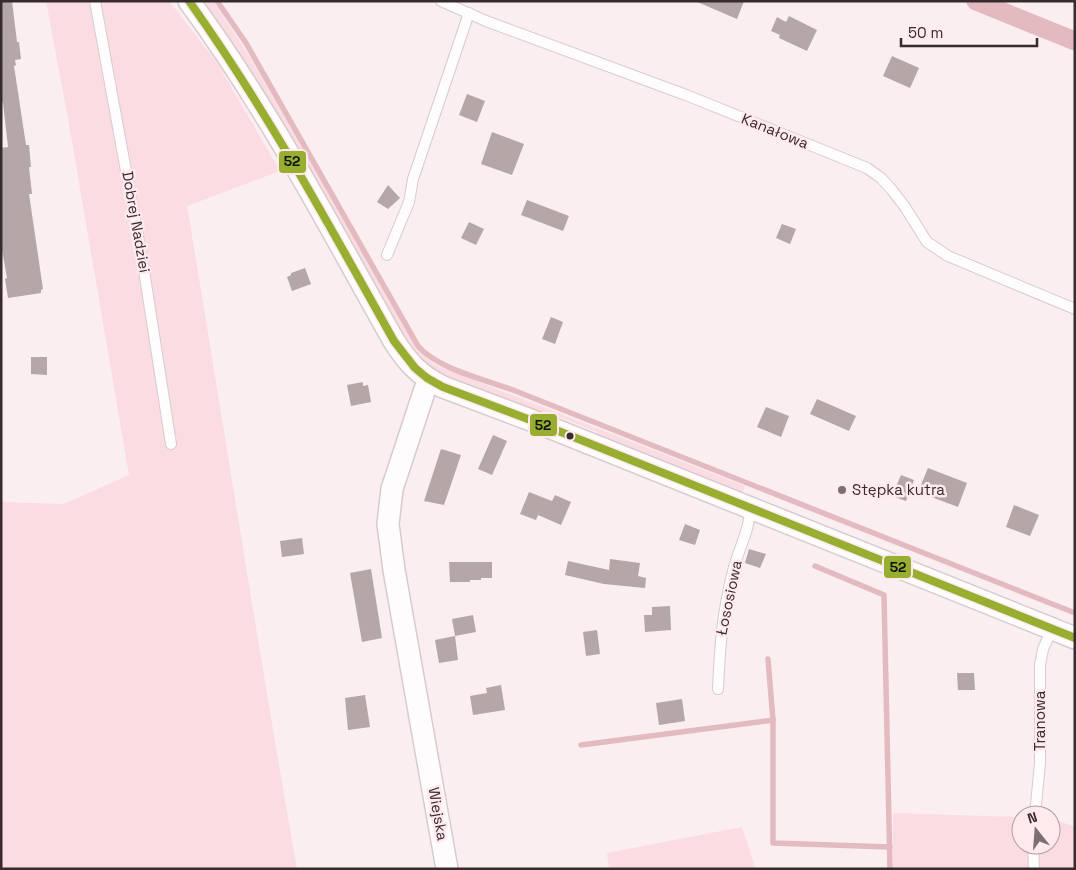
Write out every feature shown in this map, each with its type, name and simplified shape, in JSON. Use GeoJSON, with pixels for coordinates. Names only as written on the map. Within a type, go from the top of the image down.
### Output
{"type":"FeatureCollection","features":[{"type":"Feature","properties":{"kind":"street"},"geometry":{"type":"LineString","coordinates":[[189,1],[244,81],[276,133],[404,357],[428,380],[1075,638]]}},
{"type":"Feature","properties":{"kind":"street","name":"Wiejska"},"geometry":{"type":"LineString","coordinates":[[428,380],[392,489],[388,524],[396,580],[447,869]]}},
{"type":"Feature","properties":{"kind":"lane","name":"Dobrej Nadziei"},"geometry":{"type":"LineString","coordinates":[[95,1],[143,264],[171,444]]}},
{"type":"Feature","properties":{"kind":"lane","name":"Kanałowa"},"geometry":{"type":"LineString","coordinates":[[442,1],[686,95],[867,168],[881,178],[892,190],[905,207],[926,242],[948,256],[1075,309]]}},
{"type":"Feature","properties":{"kind":"lane"},"geometry":{"type":"LineString","coordinates":[[387,255],[409,202],[413,179],[469,13]]}},
{"type":"Feature","properties":{"kind":"lane","name":"Łososiowa"},"geometry":{"type":"LineString","coordinates":[[718,689],[724,610],[734,568],[750,519],[750,508]]}},
{"type":"Feature","properties":{"kind":"lane","name":"Tranowa"},"geometry":{"type":"LineString","coordinates":[[1036,805],[1041,744],[1040,665],[1043,649],[1052,629]]}},
{"type":"Feature","properties":{"kind":"lane"},"geometry":{"type":"LineString","coordinates":[[1033,855],[1034,869]]}},
{"type":"Feature","properties":{"kind":"shaded area"},"geometry":{"type":"Polygon","coordinates":[[[46,1],[169,1],[216,61],[280,171],[187,206],[297,869],[1,869],[1,502],[64,504],[129,475],[46,1]]]}},
{"type":"Feature","properties":{"kind":"shaded area"},"geometry":{"type":"Polygon","coordinates":[[[199,1],[213,1],[250,57],[410,337],[430,361],[438,366],[745,486],[741,495],[596,436],[597,432],[559,417],[557,421],[433,371],[413,353],[199,1]]]}},
{"type":"Feature","properties":{"kind":"shaded area"},"geometry":{"type":"Polygon","coordinates":[[[893,813],[1011,817],[1011,855],[1061,855],[1061,822],[1075,827],[1075,869],[893,869],[893,813]]]}},
{"type":"Feature","properties":{"kind":"shaded area"},"geometry":{"type":"Polygon","coordinates":[[[742,827],[756,869],[609,869],[607,853],[742,827]]]}},
{"type":"Feature","properties":{"kind":"building"},"geometry":{"type":"Polygon","coordinates":[[[1,1],[12,1],[17,42],[19,42],[21,59],[15,60],[16,65],[14,66],[26,145],[29,145],[32,194],[29,194],[43,289],[41,293],[8,298],[5,279],[7,278],[1,244],[1,148],[8,147],[1,99],[1,1]]]}},
{"type":"Feature","properties":{"kind":"building"},"geometry":{"type":"Polygon","coordinates":[[[695,1],[744,1],[737,19],[695,1]]]}},
{"type":"Feature","properties":{"kind":"building"},"geometry":{"type":"Polygon","coordinates":[[[789,16],[817,30],[807,51],[779,38],[780,35],[771,31],[777,17],[786,22],[789,16]]]}},
{"type":"Feature","properties":{"kind":"building"},"geometry":{"type":"Polygon","coordinates":[[[892,56],[919,68],[910,88],[883,76],[892,56]]]}},
{"type":"Feature","properties":{"kind":"building"},"geometry":{"type":"Polygon","coordinates":[[[467,94],[485,101],[477,122],[459,115],[467,94]]]}},
{"type":"Feature","properties":{"kind":"building"},"geometry":{"type":"Polygon","coordinates":[[[492,132],[524,144],[512,175],[481,164],[492,132]]]}},
{"type":"Feature","properties":{"kind":"building"},"geometry":{"type":"Polygon","coordinates":[[[388,185],[400,198],[388,209],[377,202],[388,185]]]}},
{"type":"Feature","properties":{"kind":"building"},"geometry":{"type":"Polygon","coordinates":[[[527,200],[569,216],[563,231],[521,215],[527,200]]]}},
{"type":"Feature","properties":{"kind":"building"},"geometry":{"type":"Polygon","coordinates":[[[469,222],[484,229],[476,245],[461,238],[469,222]]]}},
{"type":"Feature","properties":{"kind":"building"},"geometry":{"type":"Polygon","coordinates":[[[782,224],[796,229],[790,244],[776,238],[782,224]]]}},
{"type":"Feature","properties":{"kind":"building"},"geometry":{"type":"Polygon","coordinates":[[[305,268],[311,284],[292,291],[287,277],[291,273],[305,268]]]}},
{"type":"Feature","properties":{"kind":"building"},"geometry":{"type":"Polygon","coordinates":[[[551,317],[563,322],[555,344],[542,339],[551,317]]]}},
{"type":"Feature","properties":{"kind":"building"},"geometry":{"type":"Polygon","coordinates":[[[31,357],[47,357],[47,375],[31,374],[31,357]]]}},
{"type":"Feature","properties":{"kind":"building"},"geometry":{"type":"Polygon","coordinates":[[[363,382],[363,386],[368,385],[371,402],[351,406],[347,385],[363,382]]]}},
{"type":"Feature","properties":{"kind":"building"},"geometry":{"type":"Polygon","coordinates":[[[817,399],[856,416],[849,431],[810,414],[817,399]]]}},
{"type":"Feature","properties":{"kind":"building"},"geometry":{"type":"Polygon","coordinates":[[[766,407],[789,416],[781,437],[757,427],[766,407]]]}},
{"type":"Feature","properties":{"kind":"building"},"geometry":{"type":"Polygon","coordinates":[[[493,435],[507,441],[492,475],[478,469],[493,435]]]}},
{"type":"Feature","properties":{"kind":"building"},"geometry":{"type":"Polygon","coordinates":[[[441,449],[461,455],[444,505],[424,501],[441,449]]]}},
{"type":"Feature","properties":{"kind":"building"},"geometry":{"type":"Polygon","coordinates":[[[928,468],[967,483],[958,507],[918,492],[928,468]]]}},
{"type":"Feature","properties":{"kind":"building"},"geometry":{"type":"Polygon","coordinates":[[[901,475],[914,480],[906,501],[892,496],[901,475]]]}},
{"type":"Feature","properties":{"kind":"building"},"geometry":{"type":"Polygon","coordinates":[[[529,492],[552,501],[555,495],[571,502],[561,525],[538,515],[536,520],[520,514],[529,492]]]}},
{"type":"Feature","properties":{"kind":"building"},"geometry":{"type":"Polygon","coordinates":[[[1014,505],[1039,515],[1030,536],[1006,527],[1014,505]]]}},
{"type":"Feature","properties":{"kind":"building"},"geometry":{"type":"Polygon","coordinates":[[[685,524],[700,530],[695,545],[679,540],[685,524]]]}},
{"type":"Feature","properties":{"kind":"building"},"geometry":{"type":"Polygon","coordinates":[[[302,538],[304,554],[282,557],[280,541],[302,538]]]}},
{"type":"Feature","properties":{"kind":"building"},"geometry":{"type":"Polygon","coordinates":[[[749,549],[766,554],[760,568],[745,563],[749,549]]]}},
{"type":"Feature","properties":{"kind":"building"},"geometry":{"type":"Polygon","coordinates":[[[610,559],[640,563],[638,576],[646,578],[645,588],[604,584],[565,575],[568,561],[609,570],[610,559]]]}},
{"type":"Feature","properties":{"kind":"building"},"geometry":{"type":"Polygon","coordinates":[[[449,562],[492,562],[492,578],[470,580],[470,582],[450,582],[449,562]]]}},
{"type":"Feature","properties":{"kind":"building"},"geometry":{"type":"Polygon","coordinates":[[[371,569],[382,638],[362,642],[350,573],[371,569]]]}},
{"type":"Feature","properties":{"kind":"building"},"geometry":{"type":"Polygon","coordinates":[[[670,606],[671,630],[645,632],[644,615],[652,615],[652,607],[670,606]]]}},
{"type":"Feature","properties":{"kind":"building"},"geometry":{"type":"Polygon","coordinates":[[[473,615],[476,632],[455,636],[452,619],[473,615]]]}},
{"type":"Feature","properties":{"kind":"building"},"geometry":{"type":"Polygon","coordinates":[[[597,630],[600,654],[586,656],[583,632],[597,630]]]}},
{"type":"Feature","properties":{"kind":"building"},"geometry":{"type":"Polygon","coordinates":[[[455,636],[458,660],[439,663],[435,640],[455,636]]]}},
{"type":"Feature","properties":{"kind":"building"},"geometry":{"type":"Polygon","coordinates":[[[957,673],[974,673],[975,690],[958,690],[957,673]]]}},
{"type":"Feature","properties":{"kind":"building"},"geometry":{"type":"Polygon","coordinates":[[[501,685],[505,710],[473,715],[470,696],[487,693],[486,688],[501,685]]]}},
{"type":"Feature","properties":{"kind":"building"},"geometry":{"type":"Polygon","coordinates":[[[365,695],[370,727],[348,730],[345,698],[365,695]]]}},
{"type":"Feature","properties":{"kind":"building"},"geometry":{"type":"Polygon","coordinates":[[[682,699],[685,721],[659,725],[656,703],[682,699]]]}},
{"type":"Feature","properties":{"kind":"waterway"},"geometry":{"type":"LineString","coordinates":[[217,1],[246,43],[418,346],[427,354],[449,367],[513,390],[1075,613]]}},
{"type":"Feature","properties":{"kind":"waterway"},"geometry":{"type":"LineString","coordinates":[[976,1],[1075,41]]}},
{"type":"Feature","properties":{"kind":"waterway"},"geometry":{"type":"LineString","coordinates":[[815,566],[884,595],[890,869]]}},
{"type":"Feature","properties":{"kind":"waterway"},"geometry":{"type":"LineString","coordinates":[[768,659],[773,720]]}},
{"type":"Feature","properties":{"kind":"waterway"},"geometry":{"type":"LineString","coordinates":[[581,745],[773,720],[773,843],[890,847]]}},
{"type":"Feature","properties":{"kind":"transit line","name":"52"},"geometry":{"type":"LineString","coordinates":[[189,1],[271,125],[394,341],[415,368],[427,378],[443,387],[541,424],[1075,638]]}},
{"type":"Feature","properties":{"kind":"place","name":"Stępka kutra"},"geometry":{"type":"Point","coordinates":[842,490]}}]}
